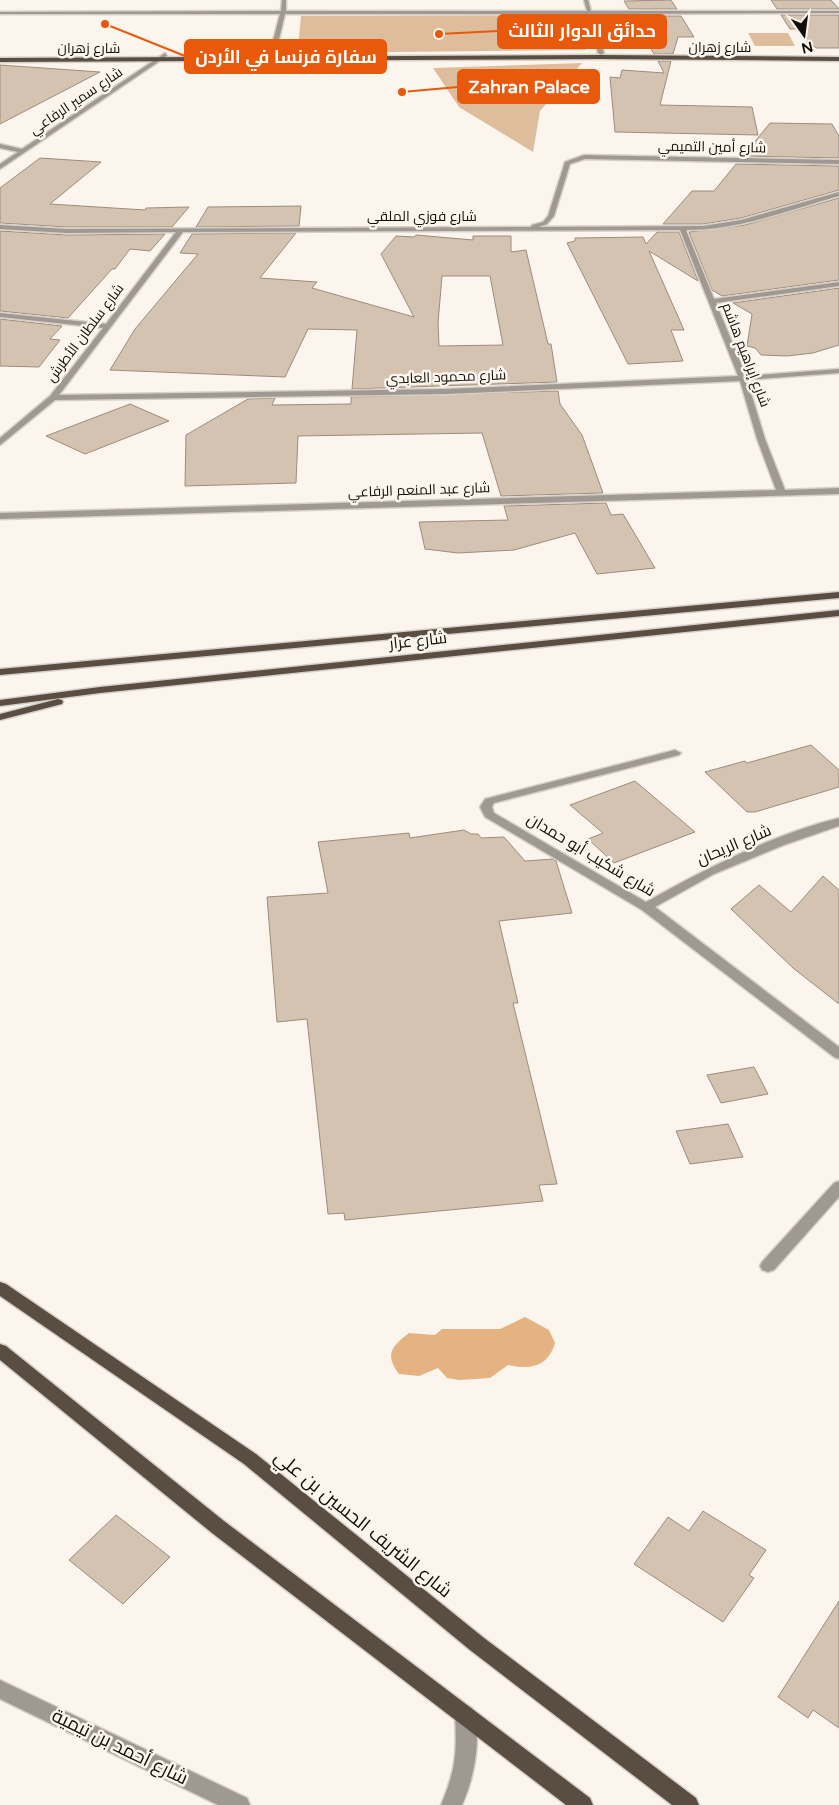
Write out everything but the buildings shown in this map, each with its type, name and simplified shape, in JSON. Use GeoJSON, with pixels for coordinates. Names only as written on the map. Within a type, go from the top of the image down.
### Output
{"type":"FeatureCollection","features":[{"type":"Feature","properties":{"kind":"main road","name":"شارع زهران"},"geometry":{"type":"LineString","coordinates":[[0,60],[601,53],[839,54]]}},
{"type":"Feature","properties":{"kind":"main road","name":"شارع زهران"},"geometry":{"type":"LineString","coordinates":[[0,55],[839,59]]}},
{"type":"Feature","properties":{"kind":"main road","name":"شارع عرار"},"geometry":{"type":"LineString","coordinates":[[0,672],[839,595]]}},
{"type":"Feature","properties":{"kind":"main road","name":"شارع عرار"},"geometry":{"type":"LineString","coordinates":[[0,703],[100,690],[839,612]]}},
{"type":"Feature","properties":{"kind":"main road"},"geometry":{"type":"LineString","coordinates":[[0,717],[100,690]]}},
{"type":"Feature","properties":{"kind":"main road","name":"شارع الشريف الحسين بن علي"},"geometry":{"type":"LineString","coordinates":[[0,1288],[250,1459],[477,1644],[689,1805]]}},
{"type":"Feature","properties":{"kind":"main road"},"geometry":{"type":"LineString","coordinates":[[0,1351],[218,1527],[583,1805]]}},
{"type":"Feature","properties":{"kind":"main road"},"geometry":{"type":"LineString","coordinates":[[0,1363],[38,1380]]}},
{"type":"Feature","properties":{"kind":"street"},"geometry":{"type":"LineString","coordinates":[[273,57],[284,0]]}},
{"type":"Feature","properties":{"kind":"street"},"geometry":{"type":"LineString","coordinates":[[586,0],[601,53]]}},
{"type":"Feature","properties":{"kind":"street"},"geometry":{"type":"LineString","coordinates":[[684,6],[687,12]]}},
{"type":"Feature","properties":{"kind":"street"},"geometry":{"type":"LineString","coordinates":[[0,13],[839,12]]}},
{"type":"Feature","properties":{"kind":"street","name":"شارع سمير الرفاعي"},"geometry":{"type":"LineString","coordinates":[[0,167],[165,55]]}},
{"type":"Feature","properties":{"kind":"street"},"geometry":{"type":"LineString","coordinates":[[0,146],[23,151]]}},
{"type":"Feature","properties":{"kind":"street","name":"شارع أمين التميمي"},"geometry":{"type":"LineString","coordinates":[[527,228],[545,223],[551,216],[568,163],[584,157],[839,162]]}},
{"type":"Feature","properties":{"kind":"street","name":"شارع فوزي الملقي"},"geometry":{"type":"LineString","coordinates":[[0,227],[66,231],[682,228],[733,224],[839,194]]}},
{"type":"Feature","properties":{"kind":"street","name":"شارع إبراهيم هاشم"},"geometry":{"type":"LineString","coordinates":[[682,228],[743,379],[761,439],[781,492]]}},
{"type":"Feature","properties":{"kind":"street","name":"شارع سلطان الأطرش"},"geometry":{"type":"LineString","coordinates":[[0,442],[53,398],[181,230]]}},
{"type":"Feature","properties":{"kind":"street"},"geometry":{"type":"LineString","coordinates":[[711,302],[839,284]]}},
{"type":"Feature","properties":{"kind":"street"},"geometry":{"type":"LineString","coordinates":[[0,315],[108,326]]}},
{"type":"Feature","properties":{"kind":"street","name":"شارع محمود العابدي"},"geometry":{"type":"LineString","coordinates":[[53,398],[457,391],[743,379],[839,371]]}},
{"type":"Feature","properties":{"kind":"street","name":"شارع عبد المنعم الرفاعي"},"geometry":{"type":"LineString","coordinates":[[0,515],[108,514],[839,491]]}},
{"type":"Feature","properties":{"kind":"street","name":"شارع شكيب أبو حمدان"},"geometry":{"type":"LineString","coordinates":[[675,753],[489,801],[486,807],[489,815],[646,907],[839,1054]]}},
{"type":"Feature","properties":{"kind":"street","name":"شارع الريحان"},"geometry":{"type":"LineString","coordinates":[[646,907],[710,871],[780,842],[839,822]]}},
{"type":"Feature","properties":{"kind":"street"},"geometry":{"type":"LineString","coordinates":[[768,1266],[839,1187]]}},
{"type":"Feature","properties":{"kind":"street","name":"شارع أحمد بن تيمية"},"geometry":{"type":"LineString","coordinates":[[0,1689],[240,1805]]}},
{"type":"Feature","properties":{"kind":"street"},"geometry":{"type":"LineString","coordinates":[[451,1805],[460,1789],[467,1752],[465,1715]]}},
{"type":"Feature","properties":{"kind":"shaded area"},"geometry":{"type":"Polygon","coordinates":[[[553,15],[569,17],[586,50],[308,53],[298,48],[301,16],[553,15]]]}},
{"type":"Feature","properties":{"kind":"shaded area"},"geometry":{"type":"Polygon","coordinates":[[[748,33],[788,33],[795,46],[755,46],[748,33]]]}},
{"type":"Feature","properties":{"kind":"shaded area"},"geometry":{"type":"Polygon","coordinates":[[[582,63],[540,111],[533,152],[459,107],[433,68],[582,63]]]}},
{"type":"Feature","properties":{"kind":"shaded area"},"geometry":{"type":"Polygon","coordinates":[[[525,1317],[549,1330],[555,1343],[548,1357],[537,1365],[524,1367],[508,1365],[490,1378],[459,1380],[447,1378],[438,1368],[419,1376],[399,1374],[394,1367],[391,1356],[394,1346],[409,1333],[435,1335],[442,1329],[500,1329],[525,1317]]]}},
{"type":"Feature","properties":{"kind":"place","name":"سفارة فرنسا في الأردن"},"geometry":{"type":"Point","coordinates":[105,24]}},
{"type":"Feature","properties":{"kind":"place","name":"حدائق الدوار الثالث"},"geometry":{"type":"Point","coordinates":[439,34]}},
{"type":"Feature","properties":{"kind":"place","name":"Zahran Palace"},"geometry":{"type":"Point","coordinates":[402,92]}}]}
